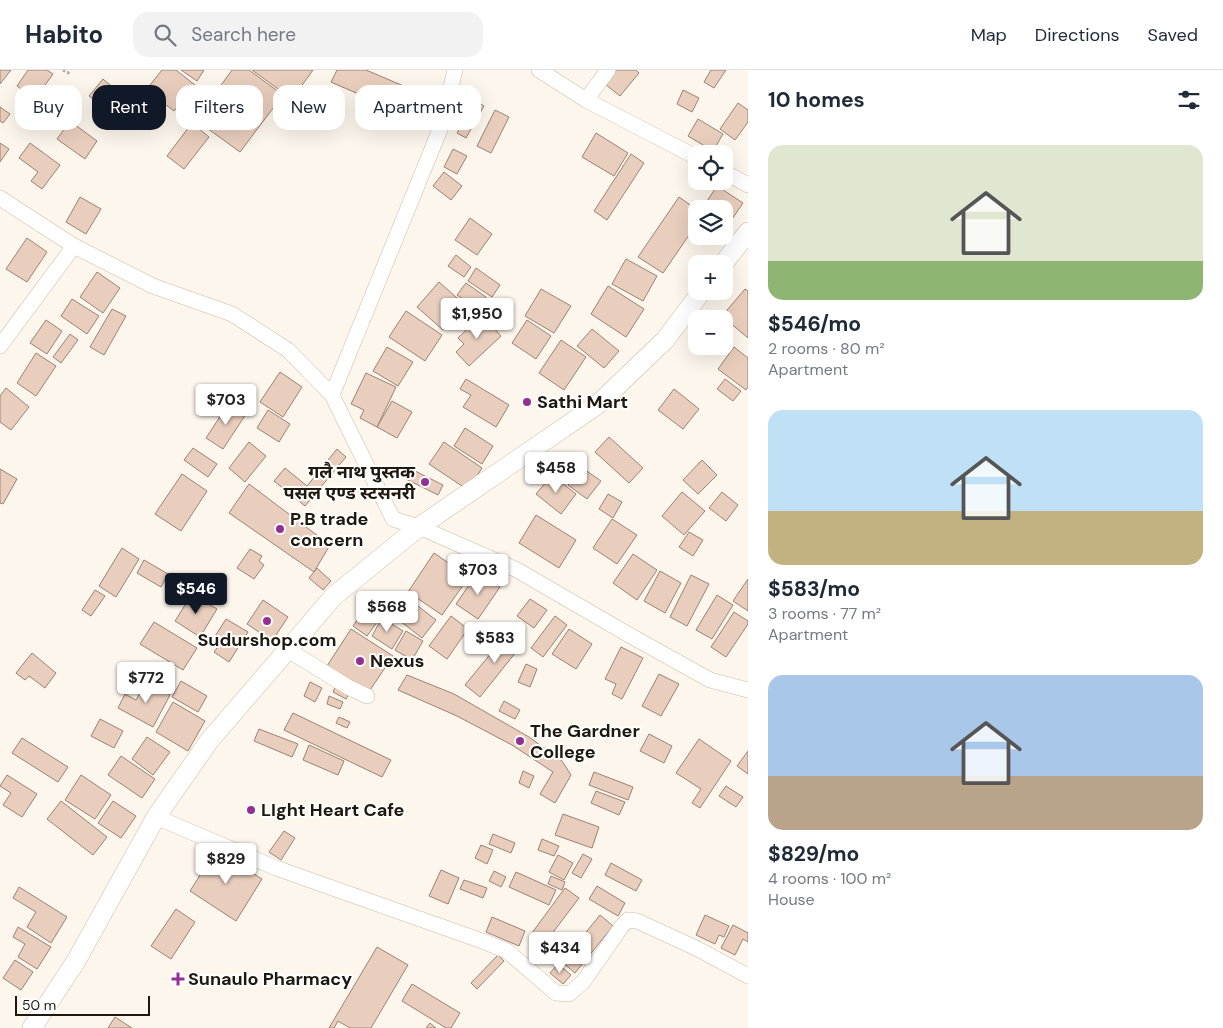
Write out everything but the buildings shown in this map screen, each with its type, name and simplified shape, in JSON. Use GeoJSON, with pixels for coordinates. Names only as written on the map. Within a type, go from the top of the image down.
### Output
{"type":"FeatureCollection","features":[{"type":"Feature","properties":{"kind":"street"},"geometry":{"type":"LineString","coordinates":[[332,395],[442,122],[455,70]]}},
{"type":"Feature","properties":{"kind":"street"},"geometry":{"type":"LineString","coordinates":[[539,70],[586,100],[688,154]]}},
{"type":"Feature","properties":{"kind":"street"},"geometry":{"type":"LineString","coordinates":[[586,100],[608,70]]}},
{"type":"Feature","properties":{"kind":"street"},"geometry":{"type":"LineString","coordinates":[[733,177],[748,185]]}},
{"type":"Feature","properties":{"kind":"street"},"geometry":{"type":"LineString","coordinates":[[0,198],[74,246],[152,286],[232,314],[288,350],[332,395],[393,519],[419,527],[517,570],[710,680],[748,690]]}},
{"type":"Feature","properties":{"kind":"street"},"geometry":{"type":"LineString","coordinates":[[730,255],[748,232]]}},
{"type":"Feature","properties":{"kind":"street"},"geometry":{"type":"LineString","coordinates":[[0,346],[74,246]]}},
{"type":"Feature","properties":{"kind":"street"},"geometry":{"type":"LineString","coordinates":[[32,1028],[76,961],[156,817],[209,741],[334,596],[419,527],[598,404],[665,340],[695,300]]}},
{"type":"Feature","properties":{"kind":"street"},"geometry":{"type":"LineString","coordinates":[[288,650],[348,687],[367,696]]}},
{"type":"Feature","properties":{"kind":"street"},"geometry":{"type":"LineString","coordinates":[[156,817],[276,868],[507,951],[556,993],[569,994],[583,982],[628,920],[637,921],[688,944],[748,976]]}},
{"type":"Feature","properties":{"kind":"path"},"geometry":{"type":"LineString","coordinates":[[63,70],[68,73],[70,70]]}},
{"type":"Feature","properties":{"kind":"place","name":"Sathi Mart"},"geometry":{"type":"Point","coordinates":[527,402]}},
{"type":"Feature","properties":{"kind":"place","name":"गलै नाथ पुस्तक पसल एण्ड स्टसनरी"},"geometry":{"type":"Point","coordinates":[425,482]}},
{"type":"Feature","properties":{"kind":"place","name":"P.B trade concern"},"geometry":{"type":"Point","coordinates":[280,529]}},
{"type":"Feature","properties":{"kind":"place","name":"Sudurshop.com"},"geometry":{"type":"Point","coordinates":[267,621]}},
{"type":"Feature","properties":{"kind":"place","name":"Nexus"},"geometry":{"type":"Point","coordinates":[360,661]}},
{"type":"Feature","properties":{"kind":"place","name":"The Gardner College"},"geometry":{"type":"Point","coordinates":[520,741]}},
{"type":"Feature","properties":{"kind":"place","name":"LIght Heart Cafe"},"geometry":{"type":"Point","coordinates":[251,810]}},
{"type":"Feature","properties":{"kind":"place","name":"Sunaulo Pharmacy"},"geometry":{"type":"Point","coordinates":[178,979]}}]}
